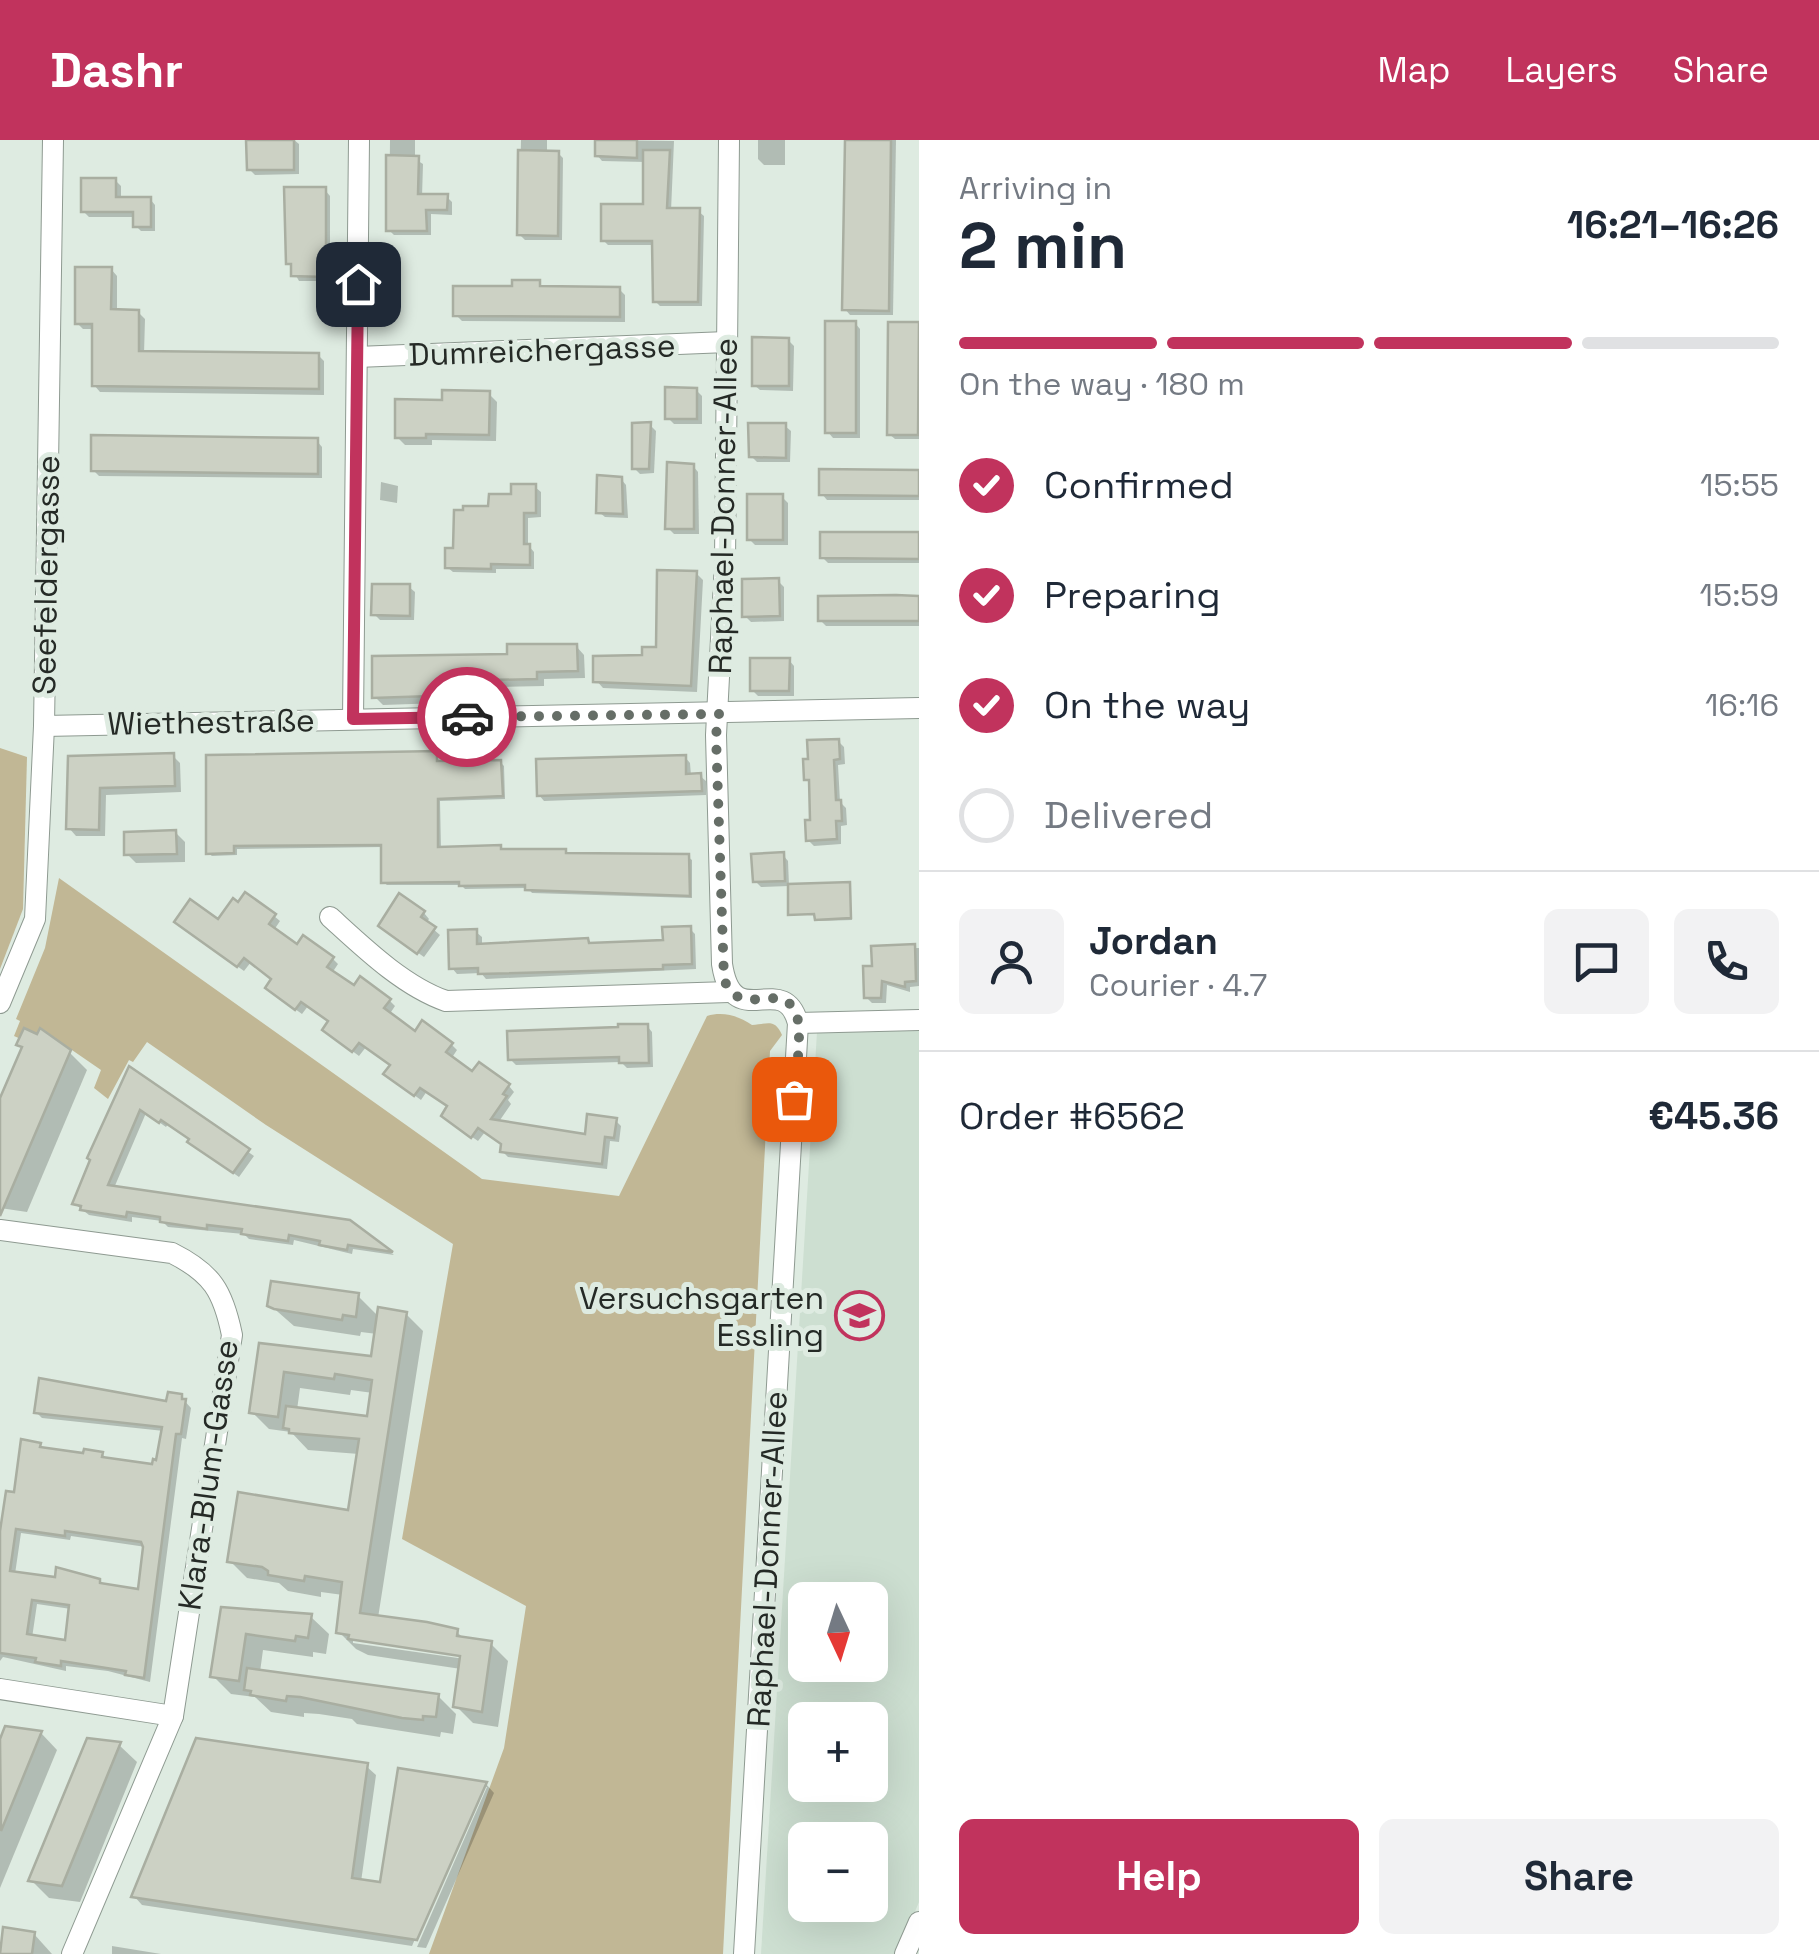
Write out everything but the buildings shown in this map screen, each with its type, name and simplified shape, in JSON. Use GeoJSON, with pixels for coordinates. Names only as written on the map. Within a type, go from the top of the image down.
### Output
{"type":"FeatureCollection","features":[{"type":"Feature","properties":{"kind":"street","name":"Seefeldergasse"},"geometry":{"type":"LineString","coordinates":[[0,1003],[34,919],[44,726],[53,140]]}},
{"type":"Feature","properties":{"kind":"street"},"geometry":{"type":"LineString","coordinates":[[353,719],[359,140]]}},
{"type":"Feature","properties":{"kind":"street","name":"Raphael-Donner-Allee"},"geometry":{"type":"LineString","coordinates":[[728,992],[722,964],[716,735],[729,140]]}},
{"type":"Feature","properties":{"kind":"street","name":"Dumreichergasse"},"geometry":{"type":"LineString","coordinates":[[357,357],[727,342]]}},
{"type":"Feature","properties":{"kind":"street","name":"Wiethestraße"},"geometry":{"type":"LineString","coordinates":[[44,726],[919,708]]}},
{"type":"Feature","properties":{"kind":"street"},"geometry":{"type":"LineString","coordinates":[[330,918],[407,979],[446,1000],[728,992],[737,998],[785,1000],[795,1010],[798,1023],[919,1020]]}},
{"type":"Feature","properties":{"kind":"street","name":"Raphael-Donner-Allee"},"geometry":{"type":"LineString","coordinates":[[744,1954],[798,1023]]}},
{"type":"Feature","properties":{"kind":"street","name":"Klara-Blum-Gasse"},"geometry":{"type":"LineString","coordinates":[[0,1230],[172,1253],[194,1264],[214,1284],[226,1305],[232,1335],[173,1716],[72,1954]]}},
{"type":"Feature","properties":{"kind":"street"},"geometry":{"type":"LineString","coordinates":[[0,1690],[173,1716]]}},
{"type":"Feature","properties":{"kind":"street"},"geometry":{"type":"LineString","coordinates":[[905,1954],[919,1922]]}},
{"type":"Feature","properties":{"kind":"shaded area"},"geometry":{"type":"Polygon","coordinates":[[[0,748],[27,757],[23,909],[0,969],[0,748]]]}},
{"type":"Feature","properties":{"kind":"shaded area"},"geometry":{"type":"Polygon","coordinates":[[[59,878],[482,1179],[619,1196],[707,1016],[731,1015],[752,1025],[773,1024],[779,1030],[782,1035],[770,1051],[723,1954],[429,1954],[504,1748],[526,1606],[402,1539],[453,1244],[266,1125],[147,1042],[133,1062],[129,1060],[108,1099],[94,1088],[101,1070],[40,1028],[32,1044],[14,1036],[20,1021],[16,1019],[45,948],[59,878]]]}},
{"type":"Feature","properties":{"kind":"shaded area","name":"Versuchsgarten Essling"},"geometry":{"type":"Polygon","coordinates":[[[919,1029],[919,1902],[897,1954],[761,1954],[817,1032],[919,1029]]]}},
{"type":"Feature","properties":{"kind":"way so far"},"geometry":{"type":"LineString","coordinates":[[467,717],[719,714],[716,735],[724,979],[728,992],[737,998],[785,1000],[795,1010],[798,1023],[794,1099]]}},
{"type":"Feature","properties":{"kind":"place","name":"Versuchsgarten Essling"},"geometry":{"type":"Point","coordinates":[859,1316]}},
{"type":"Feature","properties":{"kind":"route"},"geometry":{"type":"LineString","coordinates":[[358,284],[353,719],[467,717]]}}]}
